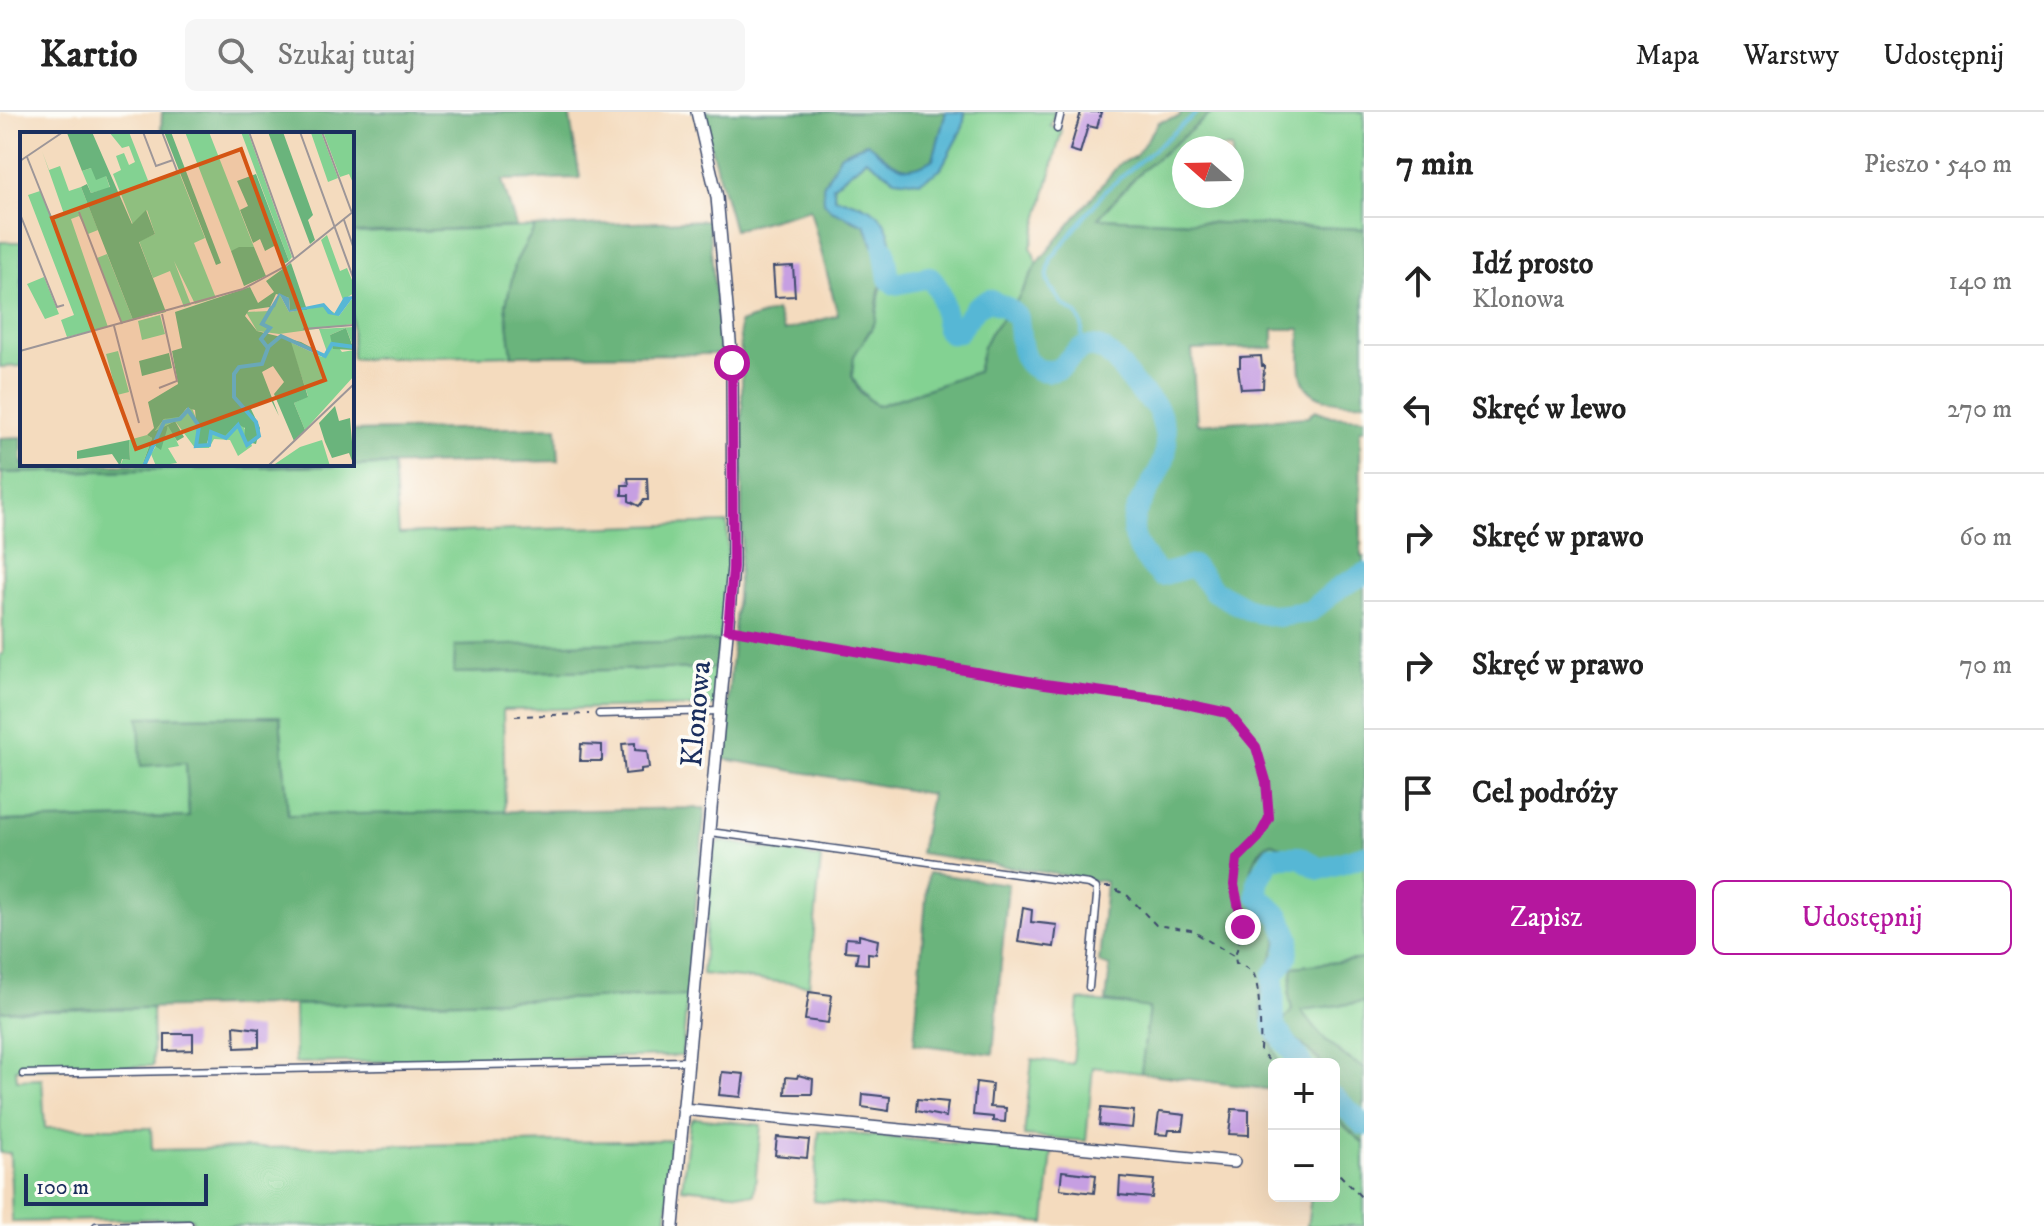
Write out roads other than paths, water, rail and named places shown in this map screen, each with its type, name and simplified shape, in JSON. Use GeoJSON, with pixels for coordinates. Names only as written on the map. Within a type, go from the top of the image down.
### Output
{"type":"FeatureCollection","features":[{"type":"Feature","properties":{"kind":"street","name":"Klonowa"},"geometry":{"type":"LineString","coordinates":[[673,1226],[733,567],[732,363],[717,197],[697,112]]}},
{"type":"Feature","properties":{"kind":"street"},"geometry":{"type":"LineString","coordinates":[[683,1109],[1234,1162]]}},
{"type":"Feature","properties":{"kind":"lane"},"geometry":{"type":"LineString","coordinates":[[1057,129],[1061,112]]}},
{"type":"Feature","properties":{"kind":"lane"},"geometry":{"type":"LineString","coordinates":[[599,714],[721,711]]}},
{"type":"Feature","properties":{"kind":"lane"},"geometry":{"type":"LineString","coordinates":[[710,832],[1089,884],[1096,888],[1089,987]]}},
{"type":"Feature","properties":{"kind":"lane"},"geometry":{"type":"LineString","coordinates":[[23,1074],[687,1061]]}},
{"type":"Feature","properties":{"kind":"lane"},"geometry":{"type":"LineString","coordinates":[[96,1226],[189,1224]]}},
{"type":"Feature","properties":{"kind":"water"},"geometry":{"type":"Polygon","coordinates":[[[946,112],[965,112],[963,127],[940,170],[920,182],[895,179],[866,159],[833,186],[835,198],[867,207],[886,226],[895,269],[894,276],[883,282],[879,261],[865,225],[831,210],[824,202],[823,186],[841,154],[867,143],[891,162],[905,168],[913,168],[933,159],[946,112]]]}},
{"type":"Feature","properties":{"kind":"waterway"},"geometry":{"type":"LineString","coordinates":[[1082,347],[1082,325],[1077,314],[1063,305],[1047,278],[1051,259],[1106,190],[1198,112]]}},
{"type":"Feature","properties":{"kind":"waterway"},"geometry":{"type":"LineString","coordinates":[[884,249],[889,279],[895,284],[929,277],[934,283],[942,301],[947,329],[951,333],[958,332],[975,308],[989,300],[1007,308],[1018,318],[1024,355],[1033,367],[1044,371],[1056,370],[1079,350],[1095,347],[1110,355],[1154,404],[1164,428],[1166,449],[1161,468],[1135,516],[1133,533],[1141,552],[1161,575],[1193,566],[1214,591],[1251,611],[1277,616],[1309,612],[1340,587],[1364,574]]}},
{"type":"Feature","properties":{"kind":"waterway"},"geometry":{"type":"LineString","coordinates":[[1297,1058],[1274,1027],[1273,976],[1286,957],[1289,938],[1280,917],[1257,895],[1258,881],[1272,857],[1300,857],[1320,869],[1364,856]]}},
{"type":"Feature","properties":{"kind":"waterway"},"geometry":{"type":"LineString","coordinates":[[1340,1103],[1364,1125]]}}]}
